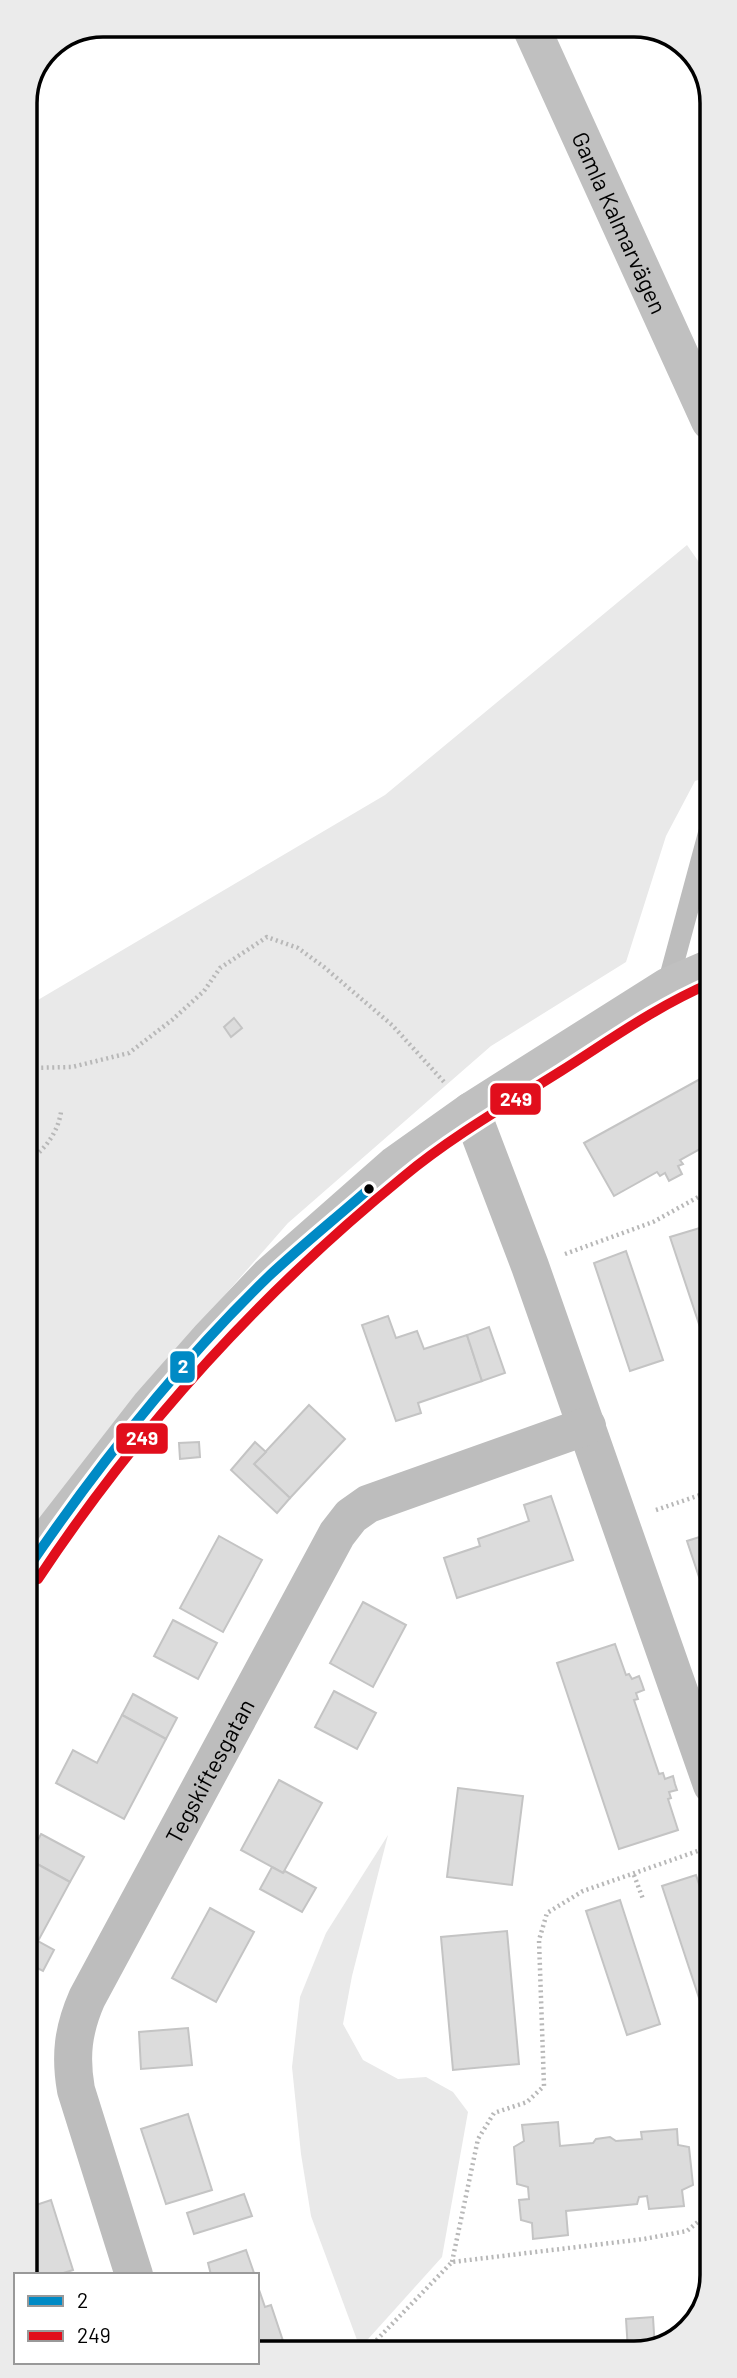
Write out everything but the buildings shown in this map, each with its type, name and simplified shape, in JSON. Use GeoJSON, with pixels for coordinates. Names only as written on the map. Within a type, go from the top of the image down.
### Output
{"type":"FeatureCollection","features":[{"type":"Feature","properties":{"kind":"street","name":"Gamla Kalmarvägen"},"geometry":{"type":"LineString","coordinates":[[535,37],[700,399]]}},
{"type":"Feature","properties":{"kind":"street"},"geometry":{"type":"LineString","coordinates":[[37,1555],[150,1405],[210,1338],[269,1276],[395,1165],[471,1111],[667,987],[700,973]]}},
{"type":"Feature","properties":{"kind":"street"},"geometry":{"type":"LineString","coordinates":[[471,1111],[530,1266],[700,1751]]}},
{"type":"Feature","properties":{"kind":"street","name":"Tegskiftesgatan"},"geometry":{"type":"LineString","coordinates":[[133,2273],[76,2090],[72,2044],[77,2021],[87,1998],[337,1534],[351,1516],[368,1504],[587,1426]]}},
{"type":"Feature","properties":{"kind":"lane"},"geometry":{"type":"LineString","coordinates":[[667,987],[700,865]]}},
{"type":"Feature","properties":{"kind":"path"},"geometry":{"type":"LineString","coordinates":[[37,1068],[72,1067],[129,1053],[204,991],[220,968],[267,937],[298,948],[363,1000],[392,1025],[471,1111]]}},
{"type":"Feature","properties":{"kind":"path"},"geometry":{"type":"LineString","coordinates":[[37,1155],[59,1127],[61,1112]]}},
{"type":"Feature","properties":{"kind":"path"},"geometry":{"type":"LineString","coordinates":[[530,1266],[653,1222],[700,1196]]}},
{"type":"Feature","properties":{"kind":"path"},"geometry":{"type":"LineString","coordinates":[[620,1522],[700,1496]]}},
{"type":"Feature","properties":{"kind":"path"},"geometry":{"type":"LineString","coordinates":[[376,2341],[452,2262],[478,2139],[494,2113],[527,2102],[544,2086],[539,1940],[547,1913],[583,1891],[700,1850]]}},
{"type":"Feature","properties":{"kind":"path"},"geometry":{"type":"LineString","coordinates":[[634,1875],[643,1899]]}},
{"type":"Feature","properties":{"kind":"path"},"geometry":{"type":"LineString","coordinates":[[452,2262],[645,2239],[687,2231],[700,2220]]}},
{"type":"Feature","properties":{"kind":"shaded area"},"geometry":{"type":"Polygon","coordinates":[[[687,545],[700,564],[700,779],[695,781],[666,836],[626,962],[491,1046],[288,1223],[145,1386],[37,1526],[37,1001],[385,795],[687,545]]]}},
{"type":"Feature","properties":{"kind":"shaded area"},"geometry":{"type":"Polygon","coordinates":[[[388,1835],[352,1976],[343,2024],[363,2060],[398,2079],[426,2077],[453,2092],[468,2112],[442,2257],[366,2341],[357,2341],[311,2216],[292,2067],[300,1997],[326,1933],[388,1835]]]}},
{"type":"Feature","properties":{"kind":"transit line","name":"249"},"geometry":{"type":"LineString","coordinates":[[38,1579],[117,1469],[205,1364],[301,1267],[351,1221],[421,1162],[460,1135],[634,1024],[700,988]]}},
{"type":"Feature","properties":{"kind":"transit line","name":"2"},"geometry":{"type":"LineString","coordinates":[[37,1555],[110,1455],[202,1345],[269,1276],[369,1189]]}}]}
